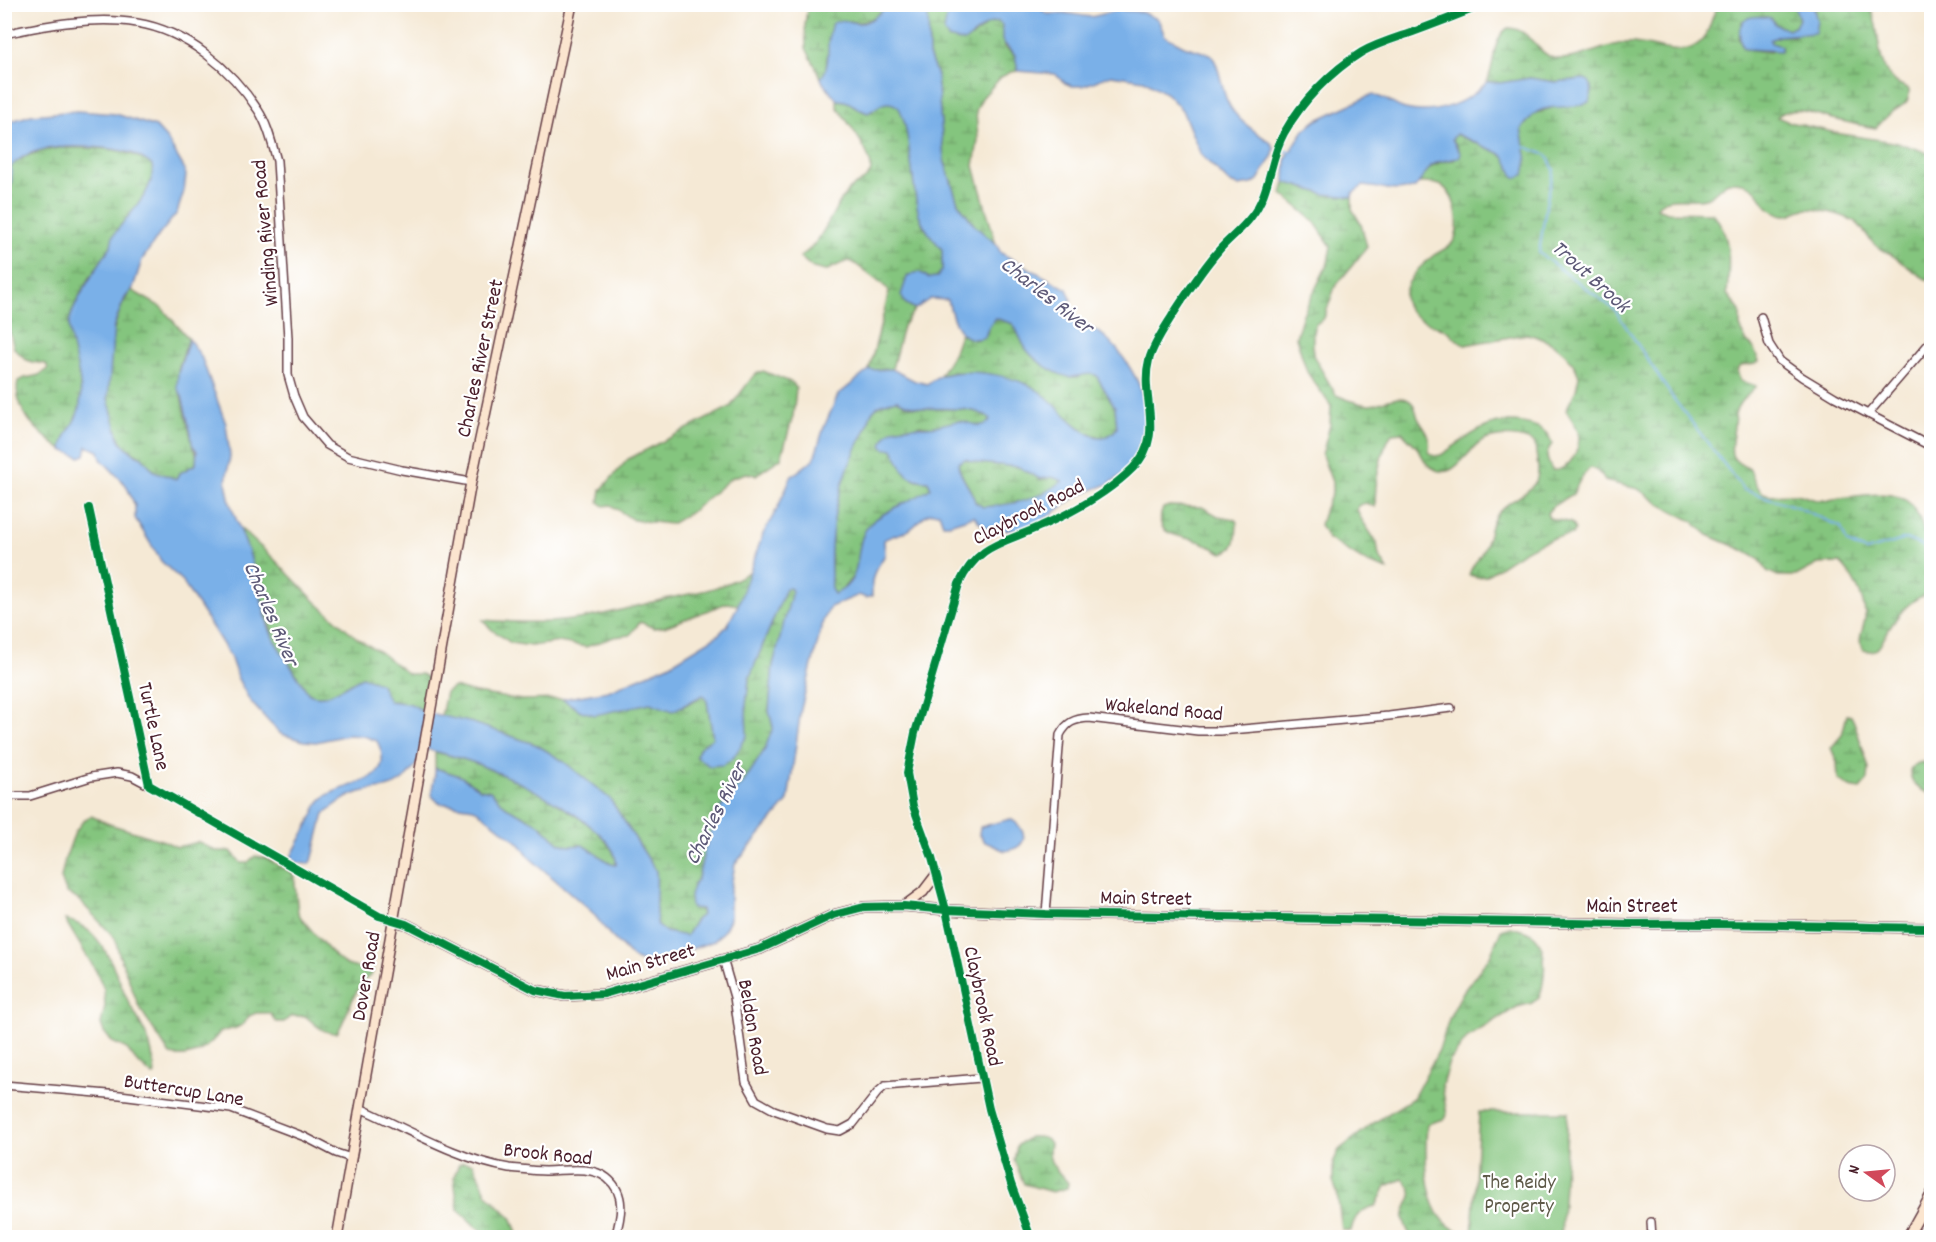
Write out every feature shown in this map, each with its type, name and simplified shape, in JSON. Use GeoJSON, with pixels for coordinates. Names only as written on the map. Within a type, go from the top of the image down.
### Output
{"type":"FeatureCollection","features":[{"type":"Feature","properties":{"kind":"street","name":"Charles River Street"},"geometry":{"type":"LineString","coordinates":[[430,721],[471,482],[572,4]]}},
{"type":"Feature","properties":{"kind":"street","name":"Claybrook Road"},"geometry":{"type":"LineString","coordinates":[[1031,1238],[998,1144],[981,1078],[946,910],[932,858],[912,806],[907,773],[915,733],[950,611],[965,572],[973,561],[987,550],[1042,526],[1083,504],[1109,489],[1134,468],[1144,453],[1151,433],[1152,420],[1147,382],[1149,359],[1152,352],[1193,281],[1220,249],[1251,218],[1268,185],[1279,146],[1291,121],[1302,107],[1332,76],[1363,52],[1383,42],[1485,4]]}},
{"type":"Feature","properties":{"kind":"street","name":"Winding River Road"},"geometry":{"type":"LineString","coordinates":[[4,34],[61,23],[137,23],[178,37],[197,47],[221,66],[259,111],[278,161],[288,375],[303,417],[327,445],[348,457],[402,470],[471,482]]}},
{"type":"Feature","properties":{"kind":"street"},"geometry":{"type":"LineString","coordinates":[[1761,317],[1769,344],[1780,361],[1802,377],[1932,447]]}},
{"type":"Feature","properties":{"kind":"street"},"geometry":{"type":"LineString","coordinates":[[1868,414],[1932,340]]}},
{"type":"Feature","properties":{"kind":"street","name":"Turtle Lane"},"geometry":{"type":"LineString","coordinates":[[89,508],[149,785],[369,910],[393,921]]}},
{"type":"Feature","properties":{"kind":"street","name":"Wakeland Road"},"geometry":{"type":"LineString","coordinates":[[1046,914],[1056,757],[1060,735],[1065,726],[1075,719],[1089,718],[1198,731],[1220,731],[1451,708]]}},
{"type":"Feature","properties":{"kind":"street","name":"Dover Road"},"geometry":{"type":"LineString","coordinates":[[337,1238],[430,721]]}},
{"type":"Feature","properties":{"kind":"street"},"geometry":{"type":"LineString","coordinates":[[4,796],[30,796],[92,777],[117,772],[132,776],[149,785]]}},
{"type":"Feature","properties":{"kind":"street"},"geometry":{"type":"LineString","coordinates":[[904,906],[923,892],[936,874]]}},
{"type":"Feature","properties":{"kind":"street","name":"Main Street"},"geometry":{"type":"LineString","coordinates":[[393,921],[406,924],[535,990],[565,996],[604,994],[760,949],[848,910],[904,906],[1046,914],[1628,924],[1703,922],[1739,925],[1932,928]]}},
{"type":"Feature","properties":{"kind":"street","name":"Beldon Road"},"geometry":{"type":"LineString","coordinates":[[723,959],[734,997],[746,1082],[753,1097],[765,1106],[827,1129],[840,1131],[853,1124],[885,1086],[981,1078]]}},
{"type":"Feature","properties":{"kind":"street","name":"Buttercup Lane"},"geometry":{"type":"LineString","coordinates":[[4,1085],[120,1095],[231,1109],[305,1137],[336,1154],[351,1158]]}},
{"type":"Feature","properties":{"kind":"street","name":"Brook Road"},"geometry":{"type":"LineString","coordinates":[[360,1108],[481,1161],[543,1171],[588,1171],[601,1174],[613,1184],[620,1197],[621,1216],[615,1238]]}},
{"type":"Feature","properties":{"kind":"street"},"geometry":{"type":"LineString","coordinates":[[1907,1238],[1932,1193]]}},
{"type":"Feature","properties":{"kind":"street"},"geometry":{"type":"LineString","coordinates":[[1651,1222],[1652,1238]]}},
{"type":"Feature","properties":{"kind":"green space"},"geometry":{"type":"Polygon","coordinates":[[[808,5],[889,5],[866,21],[849,21],[827,57],[826,72],[821,78],[806,48],[805,23],[808,5]]]}},
{"type":"Feature","properties":{"kind":"green space"},"geometry":{"type":"Polygon","coordinates":[[[932,5],[966,5],[951,11],[972,37],[988,24],[998,21],[1002,25],[1005,47],[1015,55],[1018,71],[1001,77],[982,98],[976,111],[978,140],[974,166],[996,244],[975,226],[958,203],[944,160],[937,76],[929,55],[928,12],[932,5]]]}},
{"type":"Feature","properties":{"kind":"green space"},"geometry":{"type":"Polygon","coordinates":[[[1718,5],[1794,5],[1799,19],[1795,27],[1788,30],[1776,25],[1771,18],[1761,16],[1742,21],[1739,39],[1746,49],[1770,52],[1781,46],[1770,43],[1769,40],[1779,36],[1795,36],[1816,11],[1813,5],[1868,5],[1875,22],[1885,68],[1892,79],[1909,90],[1906,102],[1876,128],[1797,110],[1777,117],[1841,134],[1899,143],[1931,154],[1931,282],[1875,245],[1859,224],[1852,220],[1811,209],[1787,215],[1780,214],[1766,205],[1749,185],[1728,182],[1708,197],[1666,200],[1656,208],[1668,212],[1712,213],[1719,221],[1727,241],[1727,294],[1740,311],[1740,326],[1746,341],[1753,347],[1759,361],[1755,364],[1741,366],[1737,370],[1740,381],[1756,386],[1737,409],[1731,447],[1733,457],[1750,469],[1758,488],[1772,495],[1796,494],[1819,500],[1879,494],[1902,498],[1917,514],[1924,533],[1931,537],[1931,594],[1917,598],[1905,608],[1880,646],[1874,651],[1863,650],[1861,645],[1865,618],[1864,607],[1860,593],[1840,563],[1818,564],[1796,576],[1778,576],[1767,571],[1760,560],[1708,535],[1692,521],[1638,489],[1605,481],[1601,473],[1590,468],[1581,478],[1573,494],[1553,506],[1547,513],[1549,518],[1571,523],[1575,530],[1572,535],[1537,544],[1486,576],[1469,575],[1486,544],[1494,518],[1507,505],[1530,489],[1536,481],[1538,467],[1535,443],[1523,439],[1504,436],[1485,440],[1453,469],[1437,471],[1428,465],[1402,432],[1392,433],[1379,469],[1375,507],[1366,503],[1359,505],[1357,509],[1377,543],[1379,556],[1388,570],[1368,563],[1328,539],[1320,525],[1332,494],[1332,482],[1322,455],[1330,425],[1331,406],[1307,372],[1296,337],[1303,314],[1328,263],[1331,246],[1314,221],[1282,194],[1285,182],[1324,194],[1352,197],[1352,209],[1361,224],[1367,247],[1335,287],[1324,318],[1315,325],[1313,333],[1313,355],[1336,395],[1368,405],[1398,398],[1408,400],[1414,406],[1427,433],[1429,452],[1435,456],[1441,455],[1474,433],[1494,424],[1515,422],[1538,427],[1549,436],[1552,444],[1547,454],[1548,460],[1552,470],[1558,470],[1569,463],[1573,457],[1579,438],[1576,426],[1566,410],[1576,390],[1579,376],[1571,360],[1551,343],[1527,334],[1465,345],[1447,330],[1417,317],[1407,308],[1405,291],[1414,275],[1434,255],[1453,242],[1457,229],[1454,204],[1447,190],[1437,184],[1419,183],[1433,166],[1442,161],[1454,160],[1459,150],[1452,138],[1455,134],[1499,153],[1505,158],[1522,138],[1521,129],[1535,113],[1551,108],[1584,79],[1555,82],[1530,78],[1500,83],[1487,82],[1496,45],[1508,28],[1522,32],[1541,51],[1560,59],[1625,43],[1668,50],[1685,50],[1703,39],[1718,5]]]}},
{"type":"Feature","properties":{"kind":"green space"},"geometry":{"type":"Polygon","coordinates":[[[837,100],[849,102],[857,109],[872,111],[882,104],[889,103],[900,109],[907,130],[919,214],[926,229],[942,249],[942,270],[937,277],[929,278],[922,273],[905,303],[915,309],[903,326],[892,369],[869,370],[889,292],[887,289],[853,262],[849,261],[825,271],[813,268],[800,257],[821,236],[846,193],[870,173],[870,161],[867,154],[837,107],[837,100]]]}},
{"type":"Feature","properties":{"kind":"green space"},"geometry":{"type":"Polygon","coordinates":[[[59,148],[119,151],[152,165],[150,184],[113,236],[111,246],[82,291],[70,318],[81,398],[79,411],[65,438],[62,450],[45,437],[23,412],[17,392],[18,381],[42,374],[48,368],[46,364],[25,359],[14,348],[5,315],[4,189],[10,188],[12,184],[10,167],[27,156],[59,148]]]}},
{"type":"Feature","properties":{"kind":"green space"},"geometry":{"type":"Polygon","coordinates":[[[131,290],[161,307],[189,339],[180,363],[178,377],[196,454],[196,464],[180,473],[176,479],[154,472],[141,456],[123,443],[114,426],[109,407],[108,364],[111,342],[116,322],[131,290]]]}},
{"type":"Feature","properties":{"kind":"green space"},"geometry":{"type":"Polygon","coordinates":[[[995,318],[1013,324],[1031,355],[1078,377],[1087,373],[1096,375],[1115,407],[1117,428],[1112,435],[1104,438],[1087,433],[1066,417],[956,372],[940,375],[953,354],[960,334],[974,340],[985,337],[995,318]]]}},
{"type":"Feature","properties":{"kind":"green space"},"geometry":{"type":"Polygon","coordinates":[[[763,371],[793,383],[796,389],[793,416],[781,458],[756,475],[746,473],[731,478],[690,513],[671,524],[633,520],[611,505],[604,506],[599,502],[601,490],[628,459],[730,407],[754,375],[763,371]]]}},
{"type":"Feature","properties":{"kind":"green space"},"geometry":{"type":"Polygon","coordinates":[[[897,400],[920,408],[968,410],[990,418],[984,426],[978,427],[960,421],[933,427],[919,425],[893,449],[905,472],[913,478],[928,481],[931,489],[919,497],[860,553],[856,573],[841,591],[834,594],[830,584],[832,533],[843,481],[874,409],[897,400]]]}},
{"type":"Feature","properties":{"kind":"green space"},"geometry":{"type":"Polygon","coordinates":[[[965,459],[979,463],[1019,467],[1040,479],[1052,477],[1064,481],[1043,494],[1025,501],[983,507],[975,502],[959,468],[958,463],[965,459]]]}},
{"type":"Feature","properties":{"kind":"green space"},"geometry":{"type":"Polygon","coordinates":[[[1169,506],[1202,507],[1218,516],[1234,519],[1237,522],[1234,545],[1223,553],[1201,542],[1171,534],[1161,525],[1160,518],[1163,508],[1169,506]]]}},
{"type":"Feature","properties":{"kind":"green space"},"geometry":{"type":"Polygon","coordinates":[[[239,527],[316,602],[358,639],[380,652],[408,674],[421,674],[432,680],[425,712],[411,704],[389,701],[384,693],[363,677],[328,695],[315,696],[308,693],[274,640],[250,555],[239,527]]]}},
{"type":"Feature","properties":{"kind":"green space"},"geometry":{"type":"Polygon","coordinates":[[[749,572],[745,590],[738,605],[727,603],[664,627],[654,628],[640,622],[630,635],[614,637],[586,647],[559,642],[531,646],[511,643],[491,629],[483,620],[538,622],[583,618],[706,590],[728,583],[749,572]]]}},
{"type":"Feature","properties":{"kind":"green space"},"geometry":{"type":"Polygon","coordinates":[[[786,588],[790,588],[792,599],[773,665],[769,711],[773,727],[765,750],[742,785],[734,791],[716,814],[698,878],[693,886],[702,915],[695,921],[686,936],[666,932],[658,926],[656,871],[610,799],[563,761],[537,745],[473,723],[441,716],[446,692],[454,687],[475,693],[522,700],[562,699],[581,711],[650,703],[666,709],[684,706],[703,695],[707,701],[713,739],[746,705],[749,679],[786,588]],[[712,739],[705,743],[696,756],[712,739]]]}},
{"type":"Feature","properties":{"kind":"green space"},"geometry":{"type":"Polygon","coordinates":[[[1847,715],[1851,716],[1854,722],[1869,769],[1868,780],[1860,789],[1850,787],[1838,779],[1837,762],[1831,748],[1842,735],[1847,715]]]}},
{"type":"Feature","properties":{"kind":"green space"},"geometry":{"type":"Polygon","coordinates":[[[435,752],[495,771],[561,806],[601,836],[613,851],[616,866],[582,845],[569,846],[560,843],[537,823],[506,807],[490,791],[480,789],[460,776],[435,768],[435,752]]]}},
{"type":"Feature","properties":{"kind":"green space"},"geometry":{"type":"Polygon","coordinates":[[[1922,762],[1931,767],[1931,793],[1919,788],[1912,779],[1910,770],[1922,762]]]}},
{"type":"Feature","properties":{"kind":"green space"},"geometry":{"type":"Polygon","coordinates":[[[91,816],[177,847],[199,842],[215,851],[231,851],[241,863],[247,863],[255,856],[264,857],[294,874],[298,913],[302,919],[340,961],[352,967],[373,970],[355,994],[337,1033],[323,1030],[305,1016],[291,1016],[284,1022],[276,1022],[270,1013],[256,1013],[249,1016],[244,1024],[220,1032],[204,1048],[192,1054],[170,1055],[139,1007],[115,938],[80,901],[66,892],[61,878],[75,832],[83,821],[91,816]]]}},
{"type":"Feature","properties":{"kind":"green space"},"geometry":{"type":"Polygon","coordinates":[[[65,920],[89,931],[106,952],[148,1040],[155,1074],[153,1076],[136,1061],[127,1049],[112,1042],[104,1032],[101,1024],[105,1006],[104,989],[96,971],[65,920]]]}},
{"type":"Feature","properties":{"kind":"green space"},"geometry":{"type":"Polygon","coordinates":[[[1510,927],[1531,933],[1542,948],[1544,973],[1540,996],[1532,1003],[1517,1007],[1468,1037],[1449,1062],[1442,1085],[1447,1115],[1444,1119],[1427,1124],[1426,1163],[1434,1204],[1439,1215],[1449,1226],[1472,1237],[1411,1237],[1404,1217],[1411,1193],[1403,1179],[1386,1186],[1376,1206],[1359,1214],[1351,1231],[1342,1230],[1337,1192],[1333,1182],[1333,1163],[1339,1150],[1372,1124],[1413,1098],[1439,1050],[1450,1016],[1463,992],[1490,956],[1501,930],[1510,927]]]}},
{"type":"Feature","properties":{"kind":"green space","name":"The Reidy Property"},"geometry":{"type":"Polygon","coordinates":[[[1479,1112],[1568,1112],[1561,1237],[1472,1238],[1479,1112]]]}},
{"type":"Feature","properties":{"kind":"green space"},"geometry":{"type":"Polygon","coordinates":[[[1029,1137],[1043,1138],[1050,1143],[1051,1162],[1068,1183],[1067,1188],[1052,1192],[1024,1184],[1014,1160],[1017,1146],[1029,1137]]]}},
{"type":"Feature","properties":{"kind":"green space"},"geometry":{"type":"Polygon","coordinates":[[[473,1163],[487,1194],[512,1219],[518,1237],[491,1237],[474,1225],[458,1209],[454,1177],[459,1164],[473,1163]]]}},
{"type":"Feature","properties":{"kind":"water","name":"Charles River"},"geometry":{"type":"Polygon","coordinates":[[[889,5],[932,5],[928,12],[929,55],[937,76],[944,160],[958,203],[975,226],[996,244],[1001,253],[1067,289],[1071,299],[1067,317],[1104,336],[1125,360],[1137,381],[1145,402],[1146,419],[1133,461],[1123,474],[1113,481],[1078,496],[1031,527],[1021,530],[991,529],[984,526],[974,516],[943,524],[939,513],[934,512],[929,513],[911,529],[884,540],[885,555],[875,571],[872,596],[866,598],[859,595],[830,607],[823,621],[801,709],[788,801],[735,864],[730,892],[730,919],[725,929],[714,941],[660,960],[643,962],[633,958],[610,935],[592,912],[530,858],[519,843],[474,808],[439,803],[432,796],[435,768],[460,776],[480,789],[490,791],[506,807],[537,823],[560,843],[569,846],[582,845],[616,865],[613,851],[601,835],[583,820],[515,780],[460,758],[426,749],[411,771],[396,785],[354,794],[324,814],[312,861],[308,864],[298,863],[291,857],[319,802],[327,795],[374,775],[380,767],[382,756],[377,741],[364,736],[347,735],[316,742],[281,734],[250,701],[238,679],[230,656],[214,630],[182,581],[161,561],[135,518],[135,506],[126,485],[101,459],[99,451],[87,446],[85,455],[80,457],[62,450],[65,438],[79,411],[81,394],[70,337],[70,319],[86,286],[111,246],[113,236],[145,194],[150,184],[152,165],[132,153],[110,149],[69,147],[44,149],[27,155],[13,164],[11,167],[12,184],[10,188],[5,189],[5,123],[31,115],[77,111],[116,114],[156,127],[167,139],[183,166],[186,175],[184,191],[177,213],[142,260],[133,288],[125,298],[114,325],[108,399],[120,441],[133,453],[142,457],[154,471],[176,479],[180,473],[196,464],[197,451],[192,444],[182,396],[177,388],[178,373],[189,339],[201,356],[226,424],[230,456],[226,482],[230,503],[250,555],[268,625],[274,640],[308,693],[315,696],[328,695],[362,677],[380,683],[389,701],[411,704],[425,712],[473,723],[537,745],[563,761],[610,799],[656,871],[658,926],[666,932],[686,936],[695,921],[702,915],[701,909],[691,908],[690,896],[698,878],[716,814],[734,791],[742,785],[765,749],[773,727],[769,711],[773,665],[792,591],[786,588],[749,679],[746,705],[747,736],[734,757],[723,765],[709,766],[696,756],[700,747],[713,738],[707,701],[703,695],[673,711],[650,703],[595,715],[581,711],[562,699],[608,691],[669,665],[718,635],[727,626],[738,605],[763,534],[791,477],[814,459],[824,427],[838,395],[869,370],[892,369],[915,381],[927,384],[939,376],[968,372],[1010,378],[1044,395],[1079,428],[1089,434],[1099,437],[1109,435],[1117,428],[1115,407],[1096,375],[1069,377],[1045,366],[1026,349],[1013,324],[995,318],[985,337],[969,338],[963,335],[955,323],[948,300],[930,299],[915,309],[905,303],[901,295],[907,277],[918,273],[929,278],[937,277],[942,270],[942,249],[932,238],[919,215],[908,139],[901,112],[897,106],[889,103],[868,113],[860,110],[845,101],[837,100],[821,78],[827,65],[832,24],[842,20],[864,22],[872,19],[889,5]],[[897,400],[880,405],[872,412],[843,481],[832,533],[831,586],[834,594],[851,581],[864,533],[869,525],[881,515],[931,488],[928,481],[909,476],[902,468],[893,449],[885,449],[882,445],[891,431],[897,428],[938,426],[958,421],[981,425],[989,422],[990,418],[968,410],[920,407],[897,400]],[[965,459],[958,463],[959,468],[975,502],[983,507],[1035,497],[1063,481],[1052,477],[1040,479],[1019,467],[979,463],[965,459]]]}},
{"type":"Feature","properties":{"kind":"water"},"geometry":{"type":"Polygon","coordinates":[[[966,5],[1041,5],[1041,9],[1048,14],[1065,13],[1091,17],[1119,10],[1141,12],[1158,19],[1165,36],[1184,46],[1212,55],[1231,109],[1243,122],[1271,143],[1274,148],[1273,155],[1258,180],[1252,184],[1238,186],[1230,183],[1201,155],[1182,110],[1167,94],[1144,80],[1111,75],[1083,86],[1072,86],[1055,74],[1018,71],[1015,55],[1002,41],[1002,25],[998,21],[988,24],[964,42],[948,38],[944,32],[947,14],[966,5]]]}},
{"type":"Feature","properties":{"kind":"water"},"geometry":{"type":"Polygon","coordinates":[[[1794,5],[1813,5],[1817,21],[1815,33],[1779,36],[1770,40],[1771,43],[1781,46],[1781,51],[1742,47],[1740,30],[1744,20],[1755,17],[1771,18],[1776,25],[1788,30],[1795,27],[1799,19],[1794,5]]]}},
{"type":"Feature","properties":{"kind":"water"},"geometry":{"type":"Polygon","coordinates":[[[1530,78],[1555,82],[1584,79],[1589,81],[1592,91],[1589,102],[1583,105],[1543,109],[1537,112],[1521,129],[1527,160],[1524,175],[1515,178],[1505,158],[1499,153],[1456,134],[1452,139],[1461,154],[1458,158],[1438,162],[1431,166],[1415,188],[1397,190],[1363,186],[1353,193],[1352,197],[1324,194],[1285,182],[1286,158],[1304,130],[1317,120],[1371,95],[1405,109],[1427,111],[1460,102],[1487,82],[1500,83],[1530,78]]]}},
{"type":"Feature","properties":{"kind":"water"},"geometry":{"type":"Polygon","coordinates":[[[1010,819],[1020,827],[1023,835],[1022,842],[1016,848],[1005,851],[985,842],[979,834],[980,827],[1010,819]]]}},
{"type":"Feature","properties":{"kind":"waterway","name":"Trout Brook"},"geometry":{"type":"LineString","coordinates":[[1523,146],[1547,155],[1554,170],[1539,253],[1615,310],[1673,398],[1744,490],[1797,507],[1841,527],[1847,543],[1866,551],[1906,539],[1932,550]]}},
{"type":"Feature","properties":{"kind":"waterway","name":"Trout Brook"},"geometry":{"type":"LineString","coordinates":[[1277,150],[1292,152]]}},
{"type":"Feature","properties":{"kind":"cycle path"},"geometry":{"type":"LineString","coordinates":[[1031,1238],[1011,1184],[989,1109],[946,910],[932,858],[913,806],[907,773],[915,733],[959,584],[967,570],[984,552],[1004,541],[1053,521],[1090,501],[1113,486],[1133,468],[1143,455],[1150,429],[1147,374],[1153,349],[1200,273],[1258,207],[1279,143],[1291,121],[1308,98],[1339,68],[1362,52],[1485,4]]}},
{"type":"Feature","properties":{"kind":"cycle path"},"geometry":{"type":"LineString","coordinates":[[89,508],[149,785],[379,916],[406,924],[535,990],[565,996],[604,994],[760,949],[833,915],[864,907],[904,906],[1046,914],[1932,928]]}}]}
